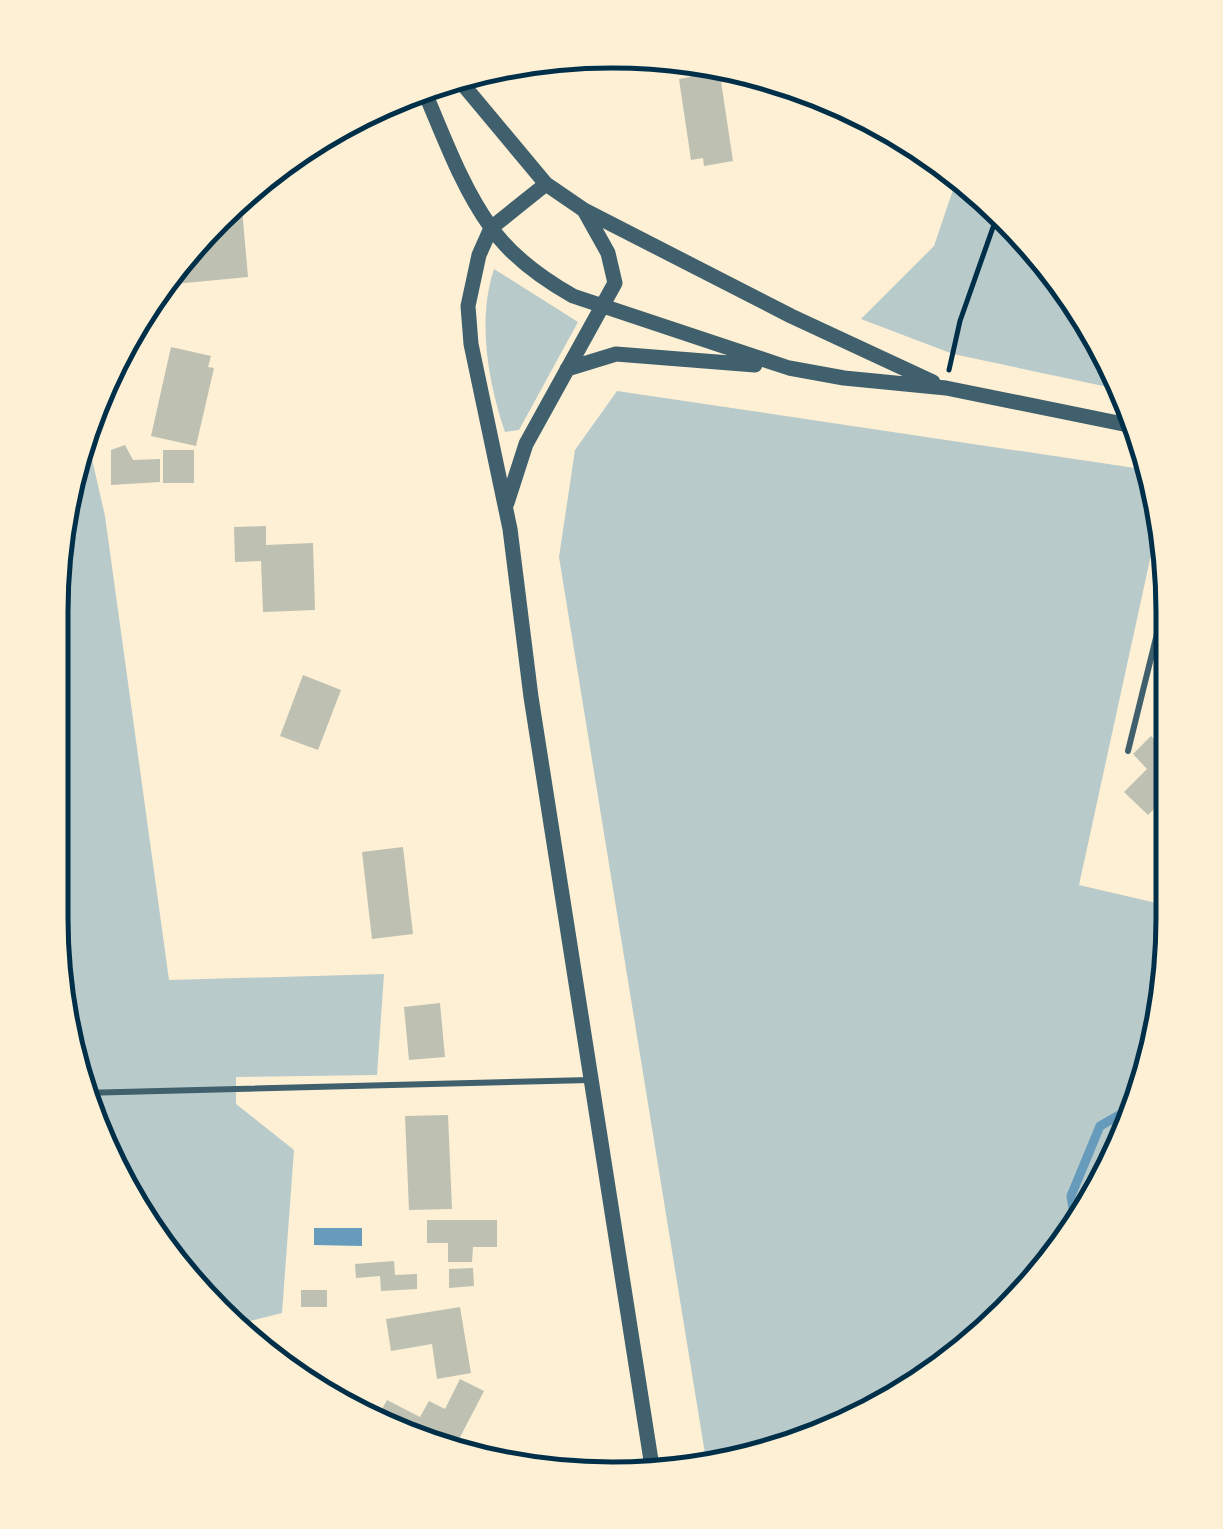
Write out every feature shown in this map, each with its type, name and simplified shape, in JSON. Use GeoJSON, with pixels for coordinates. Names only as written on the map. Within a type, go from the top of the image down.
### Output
{"type":"FeatureCollection","features":[{"type":"Feature","properties":{"kind":"street"},"geometry":{"type":"LineString","coordinates":[[466,88],[546,184],[584,210],[791,316],[946,388]]}},
{"type":"Feature","properties":{"kind":"street"},"geometry":{"type":"LineString","coordinates":[[429,99],[490,228],[541,278],[604,308],[789,368]]}},
{"type":"Feature","properties":{"kind":"street"},"geometry":{"type":"LineString","coordinates":[[546,184],[490,228],[472,281],[468,306],[471,344],[506,506],[531,697],[651,1460]]}},
{"type":"Feature","properties":{"kind":"street"},"geometry":{"type":"LineString","coordinates":[[506,506],[526,444],[604,308],[614,283],[608,253],[584,210]]}},
{"type":"Feature","properties":{"kind":"street"},"geometry":{"type":"LineString","coordinates":[[567,369],[616,354],[789,368],[946,388],[1122,424]]}},
{"type":"Feature","properties":{"kind":"lane"},"geometry":{"type":"LineString","coordinates":[[1128,751],[1156,638]]}},
{"type":"Feature","properties":{"kind":"lane"},"geometry":{"type":"LineString","coordinates":[[97,1094],[592,1080]]}},
{"type":"Feature","properties":{"kind":"path"},"geometry":{"type":"LineString","coordinates":[[946,388],[960,321],[994,225]]}},
{"type":"Feature","properties":{"kind":"shaded area"},"geometry":{"type":"Polygon","coordinates":[[[953,188],[996,227],[1043,280],[1083,340],[1106,387],[953,354],[861,319],[934,246],[953,188]]]}},
{"type":"Feature","properties":{"kind":"shaded area"},"geometry":{"type":"Polygon","coordinates":[[[494,269],[578,322],[519,430],[505,432],[487,351],[486,309],[494,269]]]}},
{"type":"Feature","properties":{"kind":"shaded area"},"geometry":{"type":"Polygon","coordinates":[[[617,391],[1136,468],[1151,540],[1152,551],[1079,885],[1156,903],[1145,1024],[1127,1092],[1099,1158],[1064,1220],[1021,1276],[943,1349],[884,1389],[820,1420],[752,1443],[705,1453],[559,557],[575,450],[617,391]]]}},
{"type":"Feature","properties":{"kind":"shaded area"},"geometry":{"type":"Polygon","coordinates":[[[91,454],[105,516],[169,980],[384,974],[377,1075],[236,1077],[236,1104],[294,1150],[282,1313],[247,1322],[202,1276],[159,1220],[109,1126],[78,1024],[68,918],[68,612],[72,540],[91,454]]]}},
{"type":"Feature","properties":{"kind":"water"},"geometry":{"type":"Polygon","coordinates":[[[314,1228],[362,1228],[362,1246],[314,1245],[314,1228]]]}},
{"type":"Feature","properties":{"kind":"building"},"geometry":{"type":"Polygon","coordinates":[[[689,73],[721,79],[733,161],[704,166],[703,158],[691,160],[679,79],[690,77],[689,73]]]}},
{"type":"Feature","properties":{"kind":"building"},"geometry":{"type":"Polygon","coordinates":[[[242,212],[248,277],[177,284],[242,212]]]}},
{"type":"Feature","properties":{"kind":"building"},"geometry":{"type":"Polygon","coordinates":[[[171,347],[211,356],[208,367],[214,368],[196,446],[151,436],[171,347]]]}},
{"type":"Feature","properties":{"kind":"building"},"geometry":{"type":"Polygon","coordinates":[[[125,445],[133,460],[160,459],[160,482],[111,485],[111,450],[125,445]]]}},
{"type":"Feature","properties":{"kind":"building"},"geometry":{"type":"Polygon","coordinates":[[[163,450],[194,450],[194,483],[163,483],[163,450]]]}},
{"type":"Feature","properties":{"kind":"building"},"geometry":{"type":"Polygon","coordinates":[[[266,526],[266,545],[313,543],[315,610],[263,612],[261,561],[235,562],[234,527],[266,526]]]}},
{"type":"Feature","properties":{"kind":"building"},"geometry":{"type":"Polygon","coordinates":[[[303,675],[341,690],[318,750],[280,736],[303,675]]]}},
{"type":"Feature","properties":{"kind":"building"},"geometry":{"type":"Polygon","coordinates":[[[1151,736],[1156,741],[1156,807],[1148,815],[1124,792],[1147,769],[1133,754],[1151,736]]]}},
{"type":"Feature","properties":{"kind":"building"},"geometry":{"type":"Polygon","coordinates":[[[403,847],[413,934],[372,939],[362,852],[403,847]]]}},
{"type":"Feature","properties":{"kind":"building"},"geometry":{"type":"Polygon","coordinates":[[[440,1003],[445,1057],[409,1060],[404,1007],[440,1003]]]}},
{"type":"Feature","properties":{"kind":"building"},"geometry":{"type":"Polygon","coordinates":[[[448,1115],[452,1209],[409,1210],[405,1116],[448,1115]]]}},
{"type":"Feature","properties":{"kind":"building"},"geometry":{"type":"Polygon","coordinates":[[[427,1220],[497,1220],[497,1247],[473,1247],[472,1262],[448,1262],[448,1243],[427,1243],[427,1220]]]}},
{"type":"Feature","properties":{"kind":"building"},"geometry":{"type":"Polygon","coordinates":[[[394,1261],[395,1275],[417,1274],[417,1289],[381,1291],[380,1276],[356,1278],[355,1264],[394,1261]]]}},
{"type":"Feature","properties":{"kind":"building"},"geometry":{"type":"Polygon","coordinates":[[[473,1268],[474,1286],[449,1288],[449,1269],[473,1268]]]}},
{"type":"Feature","properties":{"kind":"building"},"geometry":{"type":"Polygon","coordinates":[[[301,1290],[327,1290],[327,1307],[301,1307],[301,1290]]]}},
{"type":"Feature","properties":{"kind":"building"},"geometry":{"type":"Polygon","coordinates":[[[460,1307],[471,1373],[437,1379],[432,1344],[391,1351],[386,1319],[460,1307]]]}},
{"type":"Feature","properties":{"kind":"building"},"geometry":{"type":"Polygon","coordinates":[[[460,1379],[484,1391],[459,1439],[382,1410],[387,1400],[420,1417],[429,1401],[445,1409],[460,1379]]]}},
{"type":"Feature","properties":{"kind":"waterway"},"geometry":{"type":"LineString","coordinates":[[1073,1206],[1071,1196],[1100,1126],[1118,1116]]}}]}
